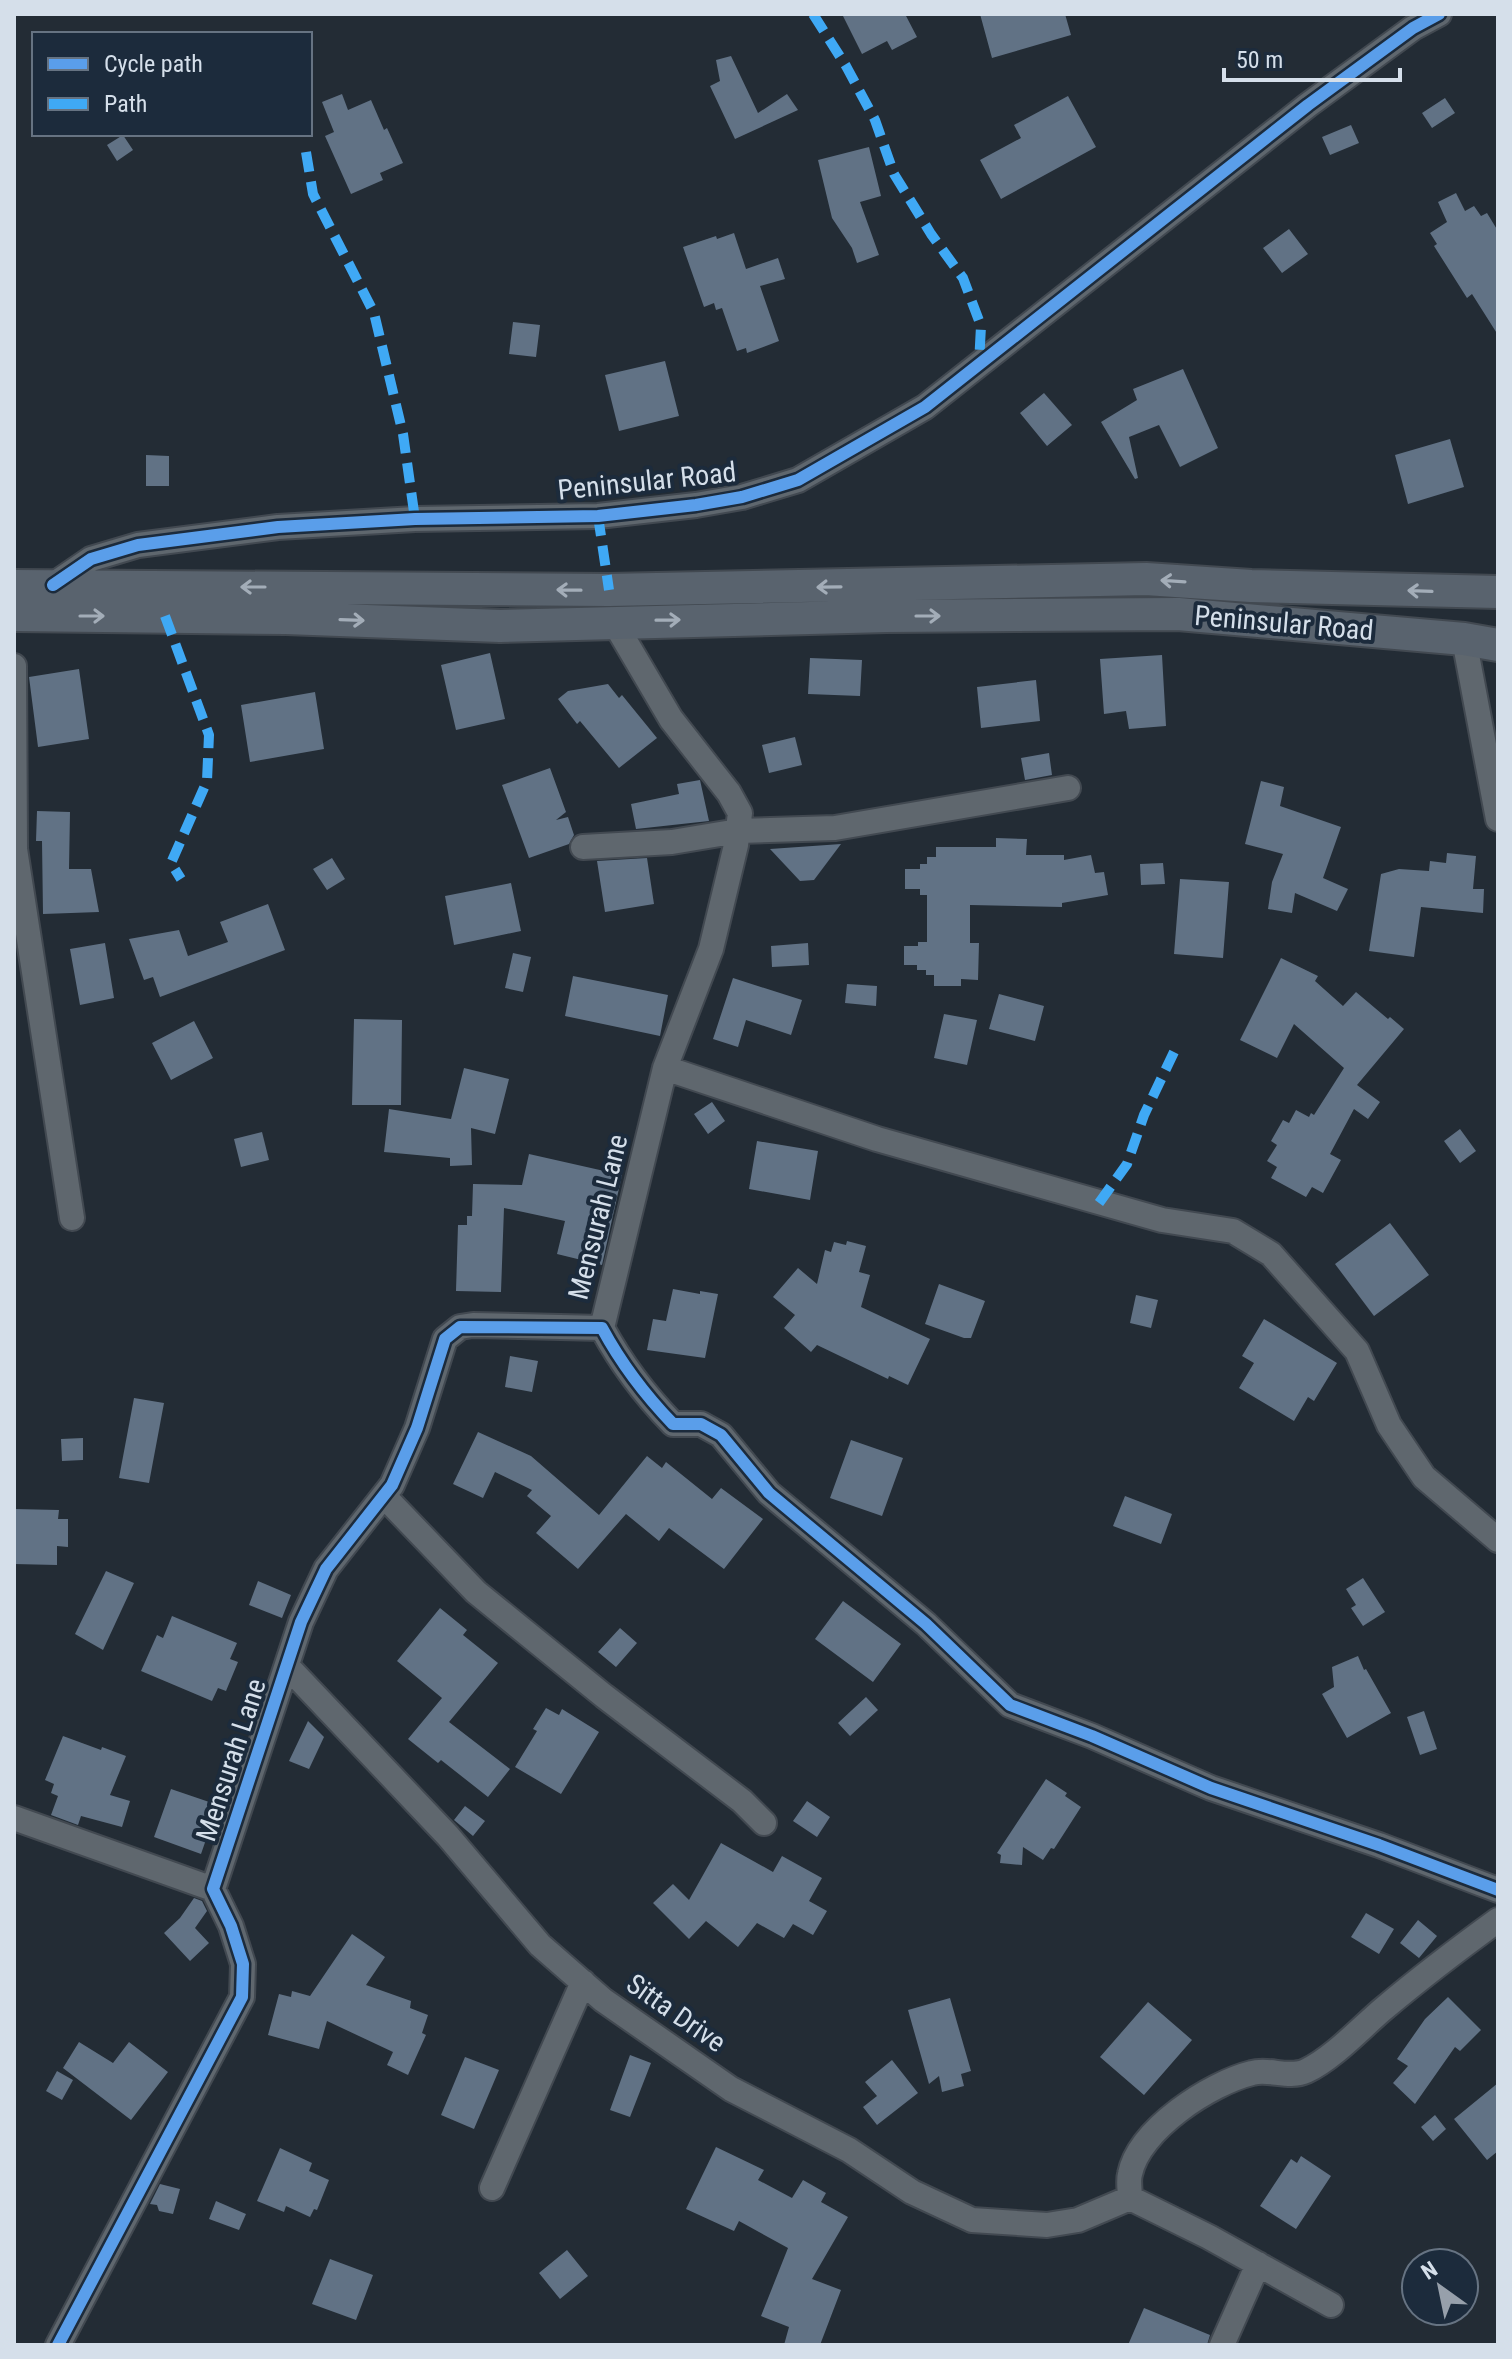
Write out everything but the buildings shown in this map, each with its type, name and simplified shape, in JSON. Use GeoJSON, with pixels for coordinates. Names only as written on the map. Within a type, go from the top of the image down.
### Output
{"type":"FeatureCollection","features":[{"type":"Feature","properties":{"kind":"main road","name":"Peninsular Road"},"geometry":{"type":"LineString","coordinates":[[14,586],[609,590],[1146,579],[1267,587],[1498,592]]}},
{"type":"Feature","properties":{"kind":"main road","name":"Peninsular Road"},"geometry":{"type":"LineString","coordinates":[[14,615],[286,618],[500,626],[887,616],[1178,614],[1464,639],[1498,645]]}},
{"type":"Feature","properties":{"kind":"street","name":"Peninsular Road"},"geometry":{"type":"LineString","coordinates":[[53,585],[91,559],[138,545],[308,525],[415,519],[598,516],[742,497],[798,480],[925,407],[1308,105],[1413,28],[1439,14]]}},
{"type":"Feature","properties":{"kind":"street","name":"Mensurah Lane"},"geometry":{"type":"LineString","coordinates":[[213,1889],[301,1622],[326,1569],[392,1485],[417,1428],[445,1339],[460,1327],[473,1325],[602,1328],[665,1068],[711,949],[740,813],[729,793],[671,719],[614,622]]}},
{"type":"Feature","properties":{"kind":"street"},"geometry":{"type":"LineString","coordinates":[[1464,639],[1498,819]]}},
{"type":"Feature","properties":{"kind":"street"},"geometry":{"type":"LineString","coordinates":[[14,666],[15,849],[72,1218]]}},
{"type":"Feature","properties":{"kind":"street"},"geometry":{"type":"LineString","coordinates":[[583,847],[672,842],[738,831],[835,828],[1068,788]]}},
{"type":"Feature","properties":{"kind":"street"},"geometry":{"type":"LineString","coordinates":[[665,1068],[891,1143],[1162,1220],[1233,1231],[1271,1254],[1357,1351],[1389,1425],[1424,1477],[1498,1540]]}},
{"type":"Feature","properties":{"kind":"street"},"geometry":{"type":"LineString","coordinates":[[602,1328],[644,1395],[673,1424],[701,1424],[721,1435],[769,1493],[926,1624],[1010,1705],[1092,1736],[1211,1788],[1379,1845],[1498,1890]]}},
{"type":"Feature","properties":{"kind":"street"},"geometry":{"type":"LineString","coordinates":[[384,1496],[476,1592],[604,1696],[742,1801],[764,1823]]}},
{"type":"Feature","properties":{"kind":"street","name":"Sitta Drive"},"geometry":{"type":"LineString","coordinates":[[288,1667],[448,1836],[540,1945],[603,2000],[731,2089],[849,2150],[912,2192],[972,2220],[1047,2225],[1078,2220],[1130,2198]]}},
{"type":"Feature","properties":{"kind":"street"},"geometry":{"type":"LineString","coordinates":[[14,1818],[213,1889],[231,1926],[243,1964],[242,1997],[58,2345]]}},
{"type":"Feature","properties":{"kind":"street"},"geometry":{"type":"LineString","coordinates":[[1331,2305],[1130,2198],[1130,2174],[1145,2142],[1177,2110],[1206,2093],[1254,2072],[1284,2075],[1306,2071],[1430,1969],[1498,1920]]}},
{"type":"Feature","properties":{"kind":"street"},"geometry":{"type":"LineString","coordinates":[[492,2188],[583,1982]]}},
{"type":"Feature","properties":{"kind":"street"},"geometry":{"type":"LineString","coordinates":[[1222,2345],[1258,2264]]}},
{"type":"Feature","properties":{"kind":"marked path"},"geometry":{"type":"LineString","coordinates":[[813,14],[875,120],[894,174],[963,278],[981,326],[979,364]]}},
{"type":"Feature","properties":{"kind":"marked path"},"geometry":{"type":"LineString","coordinates":[[306,152],[313,194],[374,313],[403,434],[415,519]]}},
{"type":"Feature","properties":{"kind":"marked path"},"geometry":{"type":"LineString","coordinates":[[598,516],[609,590]]}},
{"type":"Feature","properties":{"kind":"marked path"},"geometry":{"type":"LineString","coordinates":[[165,616],[209,735],[207,781],[171,863],[181,879]]}},
{"type":"Feature","properties":{"kind":"marked path"},"geometry":{"type":"LineString","coordinates":[[1099,1203],[1127,1164],[1144,1115],[1174,1052]]}},
{"type":"Feature","properties":{"kind":"cycle path"},"geometry":{"type":"LineString","coordinates":[[53,585],[91,559],[138,545],[278,527],[415,519],[598,516],[742,497],[798,480],[925,407],[1308,105],[1413,28],[1439,14]]}},
{"type":"Feature","properties":{"kind":"cycle path"},"geometry":{"type":"LineString","coordinates":[[58,2345],[242,1997],[243,1964],[231,1926],[213,1889],[301,1622],[326,1569],[392,1485],[417,1428],[445,1339],[460,1327],[602,1328],[634,1379],[673,1424],[701,1424],[721,1435],[769,1493],[926,1624],[1010,1705],[1092,1736],[1211,1788],[1379,1845],[1498,1890]]}}]}
